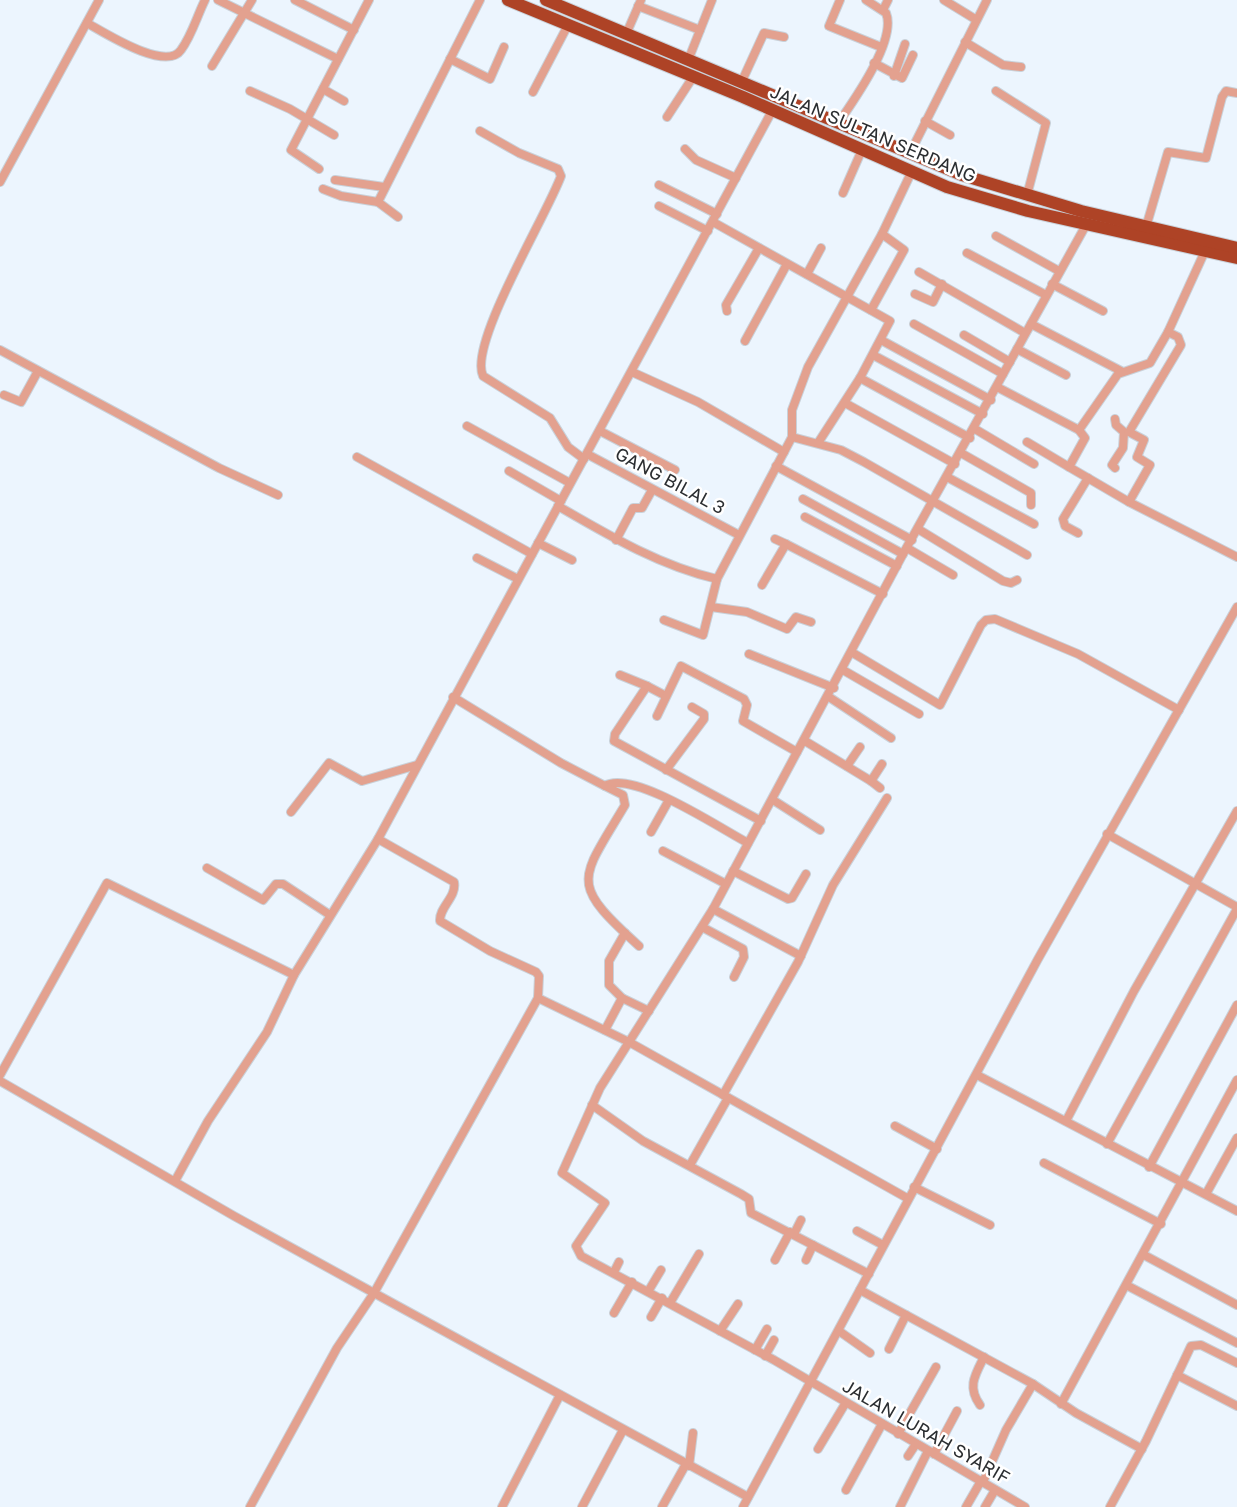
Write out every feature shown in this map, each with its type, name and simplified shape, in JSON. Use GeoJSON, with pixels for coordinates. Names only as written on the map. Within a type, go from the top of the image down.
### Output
{"type":"FeatureCollection","features":[{"type":"Feature","properties":{"kind":"highway","name":"JALAN SULTAN SERDANG"},"geometry":{"type":"LineString","coordinates":[[508,0],[693,77],[911,173],[1000,204],[1237,258]]}},
{"type":"Feature","properties":{"kind":"highway","name":"JALAN SULTAN SERDANG"},"geometry":{"type":"LineString","coordinates":[[546,0],[689,58],[962,176],[1237,248]]}},
{"type":"Feature","properties":{"kind":"highway"},"geometry":{"type":"LineString","coordinates":[[637,53],[643,39]]}},
{"type":"Feature","properties":{"kind":"street"},"geometry":{"type":"LineString","coordinates":[[0,182],[99,0]]}},
{"type":"Feature","properties":{"kind":"street"},"geometry":{"type":"LineString","coordinates":[[87,23],[155,57],[172,55],[181,50],[205,0]]}},
{"type":"Feature","properties":{"kind":"street"},"geometry":{"type":"LineString","coordinates":[[218,0],[338,60]]}},
{"type":"Feature","properties":{"kind":"street"},"geometry":{"type":"LineString","coordinates":[[212,66],[252,0]]}},
{"type":"Feature","properties":{"kind":"street"},"geometry":{"type":"LineString","coordinates":[[295,0],[354,30]]}},
{"type":"Feature","properties":{"kind":"street"},"geometry":{"type":"LineString","coordinates":[[319,169],[290,150],[369,0]]}},
{"type":"Feature","properties":{"kind":"street"},"geometry":{"type":"LineString","coordinates":[[378,202],[432,101],[480,0]]}},
{"type":"Feature","properties":{"kind":"street"},"geometry":{"type":"LineString","coordinates":[[689,58],[712,0]]}},
{"type":"Feature","properties":{"kind":"street"},"geometry":{"type":"LineString","coordinates":[[840,0],[829,26],[881,47]]}},
{"type":"Feature","properties":{"kind":"street"},"geometry":{"type":"LineString","coordinates":[[839,122],[863,88],[881,47],[888,22],[883,10],[866,0]]}},
{"type":"Feature","properties":{"kind":"street"},"geometry":{"type":"LineString","coordinates":[[883,10],[888,0]]}},
{"type":"Feature","properties":{"kind":"street"},"geometry":{"type":"LineString","coordinates":[[944,0],[975,19]]}},
{"type":"Feature","properties":{"kind":"street"},"geometry":{"type":"LineString","coordinates":[[910,153],[975,19],[987,0]]}},
{"type":"Feature","properties":{"kind":"street"},"geometry":{"type":"LineString","coordinates":[[627,32],[640,3],[700,30]]}},
{"type":"Feature","properties":{"kind":"street"},"geometry":{"type":"LineString","coordinates":[[533,92],[568,25]]}},
{"type":"Feature","properties":{"kind":"street"},"geometry":{"type":"LineString","coordinates":[[742,81],[762,34],[784,37]]}},
{"type":"Feature","properties":{"kind":"street"},"geometry":{"type":"LineString","coordinates":[[965,42],[1003,65],[1021,67]]}},
{"type":"Feature","properties":{"kind":"street"},"geometry":{"type":"LineString","coordinates":[[894,76],[905,44]]}},
{"type":"Feature","properties":{"kind":"street"},"geometry":{"type":"LineString","coordinates":[[450,59],[490,79],[503,47]]}},
{"type":"Feature","properties":{"kind":"street"},"geometry":{"type":"LineString","coordinates":[[874,63],[894,76],[905,75],[913,55]]}},
{"type":"Feature","properties":{"kind":"street"},"geometry":{"type":"LineString","coordinates":[[667,117],[693,77]]}},
{"type":"Feature","properties":{"kind":"street"},"geometry":{"type":"LineString","coordinates":[[323,89],[344,101]]}},
{"type":"Feature","properties":{"kind":"street"},"geometry":{"type":"LineString","coordinates":[[250,91],[334,135]]}},
{"type":"Feature","properties":{"kind":"street"},"geometry":{"type":"LineString","coordinates":[[996,91],[1046,124],[1027,195]]}},
{"type":"Feature","properties":{"kind":"street"},"geometry":{"type":"LineString","coordinates":[[1146,226],[1168,152],[1206,158],[1222,96],[1226,91],[1237,93]]}},
{"type":"Feature","properties":{"kind":"street"},"geometry":{"type":"LineString","coordinates":[[175,1181],[208,1121],[267,1032],[295,975],[378,839],[772,111]]}},
{"type":"Feature","properties":{"kind":"street"},"geometry":{"type":"LineString","coordinates":[[925,121],[950,135]]}},
{"type":"Feature","properties":{"kind":"street","name":"GANG BILAL 3"},"geometry":{"type":"LineString","coordinates":[[480,131],[519,153],[558,169],[561,176],[487,333],[480,369],[483,376],[551,418],[568,447],[739,535]]}},
{"type":"Feature","properties":{"kind":"street"},"geometry":{"type":"LineString","coordinates":[[684,149],[696,160],[736,178]]}},
{"type":"Feature","properties":{"kind":"street"},"geometry":{"type":"LineString","coordinates":[[843,193],[861,152]]}},
{"type":"Feature","properties":{"kind":"street"},"geometry":{"type":"LineString","coordinates":[[664,620],[703,635],[717,579],[792,437],[792,410],[798,389],[883,234],[911,173]]}},
{"type":"Feature","properties":{"kind":"street"},"geometry":{"type":"LineString","coordinates":[[335,180],[384,187]]}},
{"type":"Feature","properties":{"kind":"street"},"geometry":{"type":"LineString","coordinates":[[341,196],[345,181]]}},
{"type":"Feature","properties":{"kind":"street"},"geometry":{"type":"LineString","coordinates":[[659,185],[759,248],[890,321],[860,378],[818,443]]}},
{"type":"Feature","properties":{"kind":"street"},"geometry":{"type":"LineString","coordinates":[[323,189],[341,196],[378,202],[398,216]]}},
{"type":"Feature","properties":{"kind":"street"},"geometry":{"type":"LineString","coordinates":[[659,206],[708,231]]}},
{"type":"Feature","properties":{"kind":"street"},"geometry":{"type":"LineString","coordinates":[[869,1274],[751,1213],[748,1198],[643,1140],[592,1105],[713,909],[853,653],[907,547],[1086,225]]}},
{"type":"Feature","properties":{"kind":"street"},"geometry":{"type":"LineString","coordinates":[[871,310],[904,250],[883,234]]}},
{"type":"Feature","properties":{"kind":"street"},"geometry":{"type":"LineString","coordinates":[[996,236],[1059,271]]}},
{"type":"Feature","properties":{"kind":"street"},"geometry":{"type":"LineString","coordinates":[[727,311],[726,305],[759,248]]}},
{"type":"Feature","properties":{"kind":"street"},"geometry":{"type":"LineString","coordinates":[[807,274],[821,248]]}},
{"type":"Feature","properties":{"kind":"street"},"geometry":{"type":"LineString","coordinates":[[1079,430],[1121,372],[1150,363],[1168,332],[1205,251]]}},
{"type":"Feature","properties":{"kind":"street"},"geometry":{"type":"LineString","coordinates":[[967,253],[1046,295]]}},
{"type":"Feature","properties":{"kind":"street"},"geometry":{"type":"LineString","coordinates":[[745,341],[788,264]]}},
{"type":"Feature","properties":{"kind":"street"},"geometry":{"type":"LineString","coordinates":[[919,272],[1026,333]]}},
{"type":"Feature","properties":{"kind":"street"},"geometry":{"type":"LineString","coordinates":[[915,294],[933,302],[942,284]]}},
{"type":"Feature","properties":{"kind":"street"},"geometry":{"type":"LineString","coordinates":[[1052,284],[1103,311]]}},
{"type":"Feature","properties":{"kind":"street"},"geometry":{"type":"LineString","coordinates":[[914,324],[1003,374]]}},
{"type":"Feature","properties":{"kind":"street"},"geometry":{"type":"LineString","coordinates":[[1031,324],[1121,372]]}},
{"type":"Feature","properties":{"kind":"street"},"geometry":{"type":"LineString","coordinates":[[1115,468],[1112,463],[1124,448],[1126,432],[1181,345],[1178,337],[1168,332]]}},
{"type":"Feature","properties":{"kind":"street"},"geometry":{"type":"LineString","coordinates":[[964,335],[1010,362]]}},
{"type":"Feature","properties":{"kind":"street"},"geometry":{"type":"LineString","coordinates":[[881,340],[990,400]]}},
{"type":"Feature","properties":{"kind":"street"},"geometry":{"type":"LineString","coordinates":[[1017,349],[1066,375]]}},
{"type":"Feature","properties":{"kind":"street"},"geometry":{"type":"LineString","coordinates":[[0,350],[219,468],[278,495]]}},
{"type":"Feature","properties":{"kind":"street"},"geometry":{"type":"LineString","coordinates":[[873,355],[983,414]]}},
{"type":"Feature","properties":{"kind":"street"},"geometry":{"type":"LineString","coordinates":[[5,395],[22,402],[38,371]]}},
{"type":"Feature","properties":{"kind":"street"},"geometry":{"type":"LineString","coordinates":[[632,372],[698,402],[784,452]]}},
{"type":"Feature","properties":{"kind":"street"},"geometry":{"type":"LineString","coordinates":[[860,378],[1034,464]]}},
{"type":"Feature","properties":{"kind":"street"},"geometry":{"type":"LineString","coordinates":[[997,387],[1079,430],[1085,438],[1069,467]]}},
{"type":"Feature","properties":{"kind":"street"},"geometry":{"type":"LineString","coordinates":[[845,403],[955,464]]}},
{"type":"Feature","properties":{"kind":"street"},"geometry":{"type":"LineString","coordinates":[[1115,419],[1116,425],[1144,440],[1137,457],[1150,465],[1129,502]]}},
{"type":"Feature","properties":{"kind":"street"},"geometry":{"type":"LineString","coordinates":[[467,426],[570,484]]}},
{"type":"Feature","properties":{"kind":"street"},"geometry":{"type":"LineString","coordinates":[[600,431],[675,470]]}},
{"type":"Feature","properties":{"kind":"street"},"geometry":{"type":"LineString","coordinates":[[792,437],[818,443],[864,462],[1027,555]]}},
{"type":"Feature","properties":{"kind":"street"},"geometry":{"type":"LineString","coordinates":[[1027,442],[1129,502],[1237,557]]}},
{"type":"Feature","properties":{"kind":"street"},"geometry":{"type":"LineString","coordinates":[[961,453],[1031,493],[1034,496],[1031,505]]}},
{"type":"Feature","properties":{"kind":"street"},"geometry":{"type":"LineString","coordinates":[[357,457],[532,554]]}},
{"type":"Feature","properties":{"kind":"street"},"geometry":{"type":"LineString","coordinates":[[776,466],[833,496],[953,575]]}},
{"type":"Feature","properties":{"kind":"street"},"geometry":{"type":"LineString","coordinates":[[509,471],[616,540],[692,572],[717,579]]}},
{"type":"Feature","properties":{"kind":"street"},"geometry":{"type":"LineString","coordinates":[[947,477],[1034,524]]}},
{"type":"Feature","properties":{"kind":"street"},"geometry":{"type":"LineString","coordinates":[[1078,533],[1065,526],[1063,519],[1088,478]]}},
{"type":"Feature","properties":{"kind":"street"},"geometry":{"type":"LineString","coordinates":[[616,540],[633,508],[642,508],[652,490]]}},
{"type":"Feature","properties":{"kind":"street"},"geometry":{"type":"LineString","coordinates":[[823,512],[833,496]]}},
{"type":"Feature","properties":{"kind":"street"},"geometry":{"type":"LineString","coordinates":[[803,499],[823,512],[907,547]]}},
{"type":"Feature","properties":{"kind":"street"},"geometry":{"type":"LineString","coordinates":[[805,517],[897,566]]}},
{"type":"Feature","properties":{"kind":"street"},"geometry":{"type":"LineString","coordinates":[[918,529],[1003,581],[1012,583],[1017,580]]}},
{"type":"Feature","properties":{"kind":"street"},"geometry":{"type":"LineString","coordinates":[[775,539],[881,597]]}},
{"type":"Feature","properties":{"kind":"street"},"geometry":{"type":"LineString","coordinates":[[538,543],[572,561]]}},
{"type":"Feature","properties":{"kind":"street"},"geometry":{"type":"LineString","coordinates":[[762,585],[786,544]]}},
{"type":"Feature","properties":{"kind":"street"},"geometry":{"type":"LineString","coordinates":[[477,558],[518,579]]}},
{"type":"Feature","properties":{"kind":"street"},"geometry":{"type":"LineString","coordinates":[[710,604],[747,612],[787,629],[796,617],[811,622]]}},
{"type":"Feature","properties":{"kind":"street"},"geometry":{"type":"LineString","coordinates":[[743,1507],[839,1332],[907,1198],[937,1149],[1107,834],[1237,607]]}},
{"type":"Feature","properties":{"kind":"street"},"geometry":{"type":"LineString","coordinates":[[853,653],[940,705],[981,625],[986,620],[995,619],[1078,654],[1179,710]]}},
{"type":"Feature","properties":{"kind":"street"},"geometry":{"type":"LineString","coordinates":[[749,654],[834,688]]}},
{"type":"Feature","properties":{"kind":"street"},"geometry":{"type":"LineString","coordinates":[[657,716],[681,666],[685,667],[744,699],[747,705],[743,721],[797,752]]}},
{"type":"Feature","properties":{"kind":"street"},"geometry":{"type":"LineString","coordinates":[[843,670],[919,714]]}},
{"type":"Feature","properties":{"kind":"street"},"geometry":{"type":"LineString","coordinates":[[620,675],[666,696]]}},
{"type":"Feature","properties":{"kind":"street"},"geometry":{"type":"LineString","coordinates":[[647,686],[614,738],[626,750],[761,821]]}},
{"type":"Feature","properties":{"kind":"street"},"geometry":{"type":"LineString","coordinates":[[453,697],[561,763],[623,795],[625,805],[590,864],[587,884],[599,905],[639,946]]}},
{"type":"Feature","properties":{"kind":"street"},"geometry":{"type":"LineString","coordinates":[[829,697],[891,738]]}},
{"type":"Feature","properties":{"kind":"street"},"geometry":{"type":"LineString","coordinates":[[666,770],[704,719],[705,714],[692,707]]}},
{"type":"Feature","properties":{"kind":"street"},"geometry":{"type":"LineString","coordinates":[[805,741],[880,788]]}},
{"type":"Feature","properties":{"kind":"street"},"geometry":{"type":"LineString","coordinates":[[847,766],[860,747]]}},
{"type":"Feature","properties":{"kind":"street"},"geometry":{"type":"LineString","coordinates":[[291,812],[329,763],[362,781],[417,765]]}},
{"type":"Feature","properties":{"kind":"street"},"geometry":{"type":"LineString","coordinates":[[871,781],[882,764]]}},
{"type":"Feature","properties":{"kind":"street"},"geometry":{"type":"LineString","coordinates":[[606,786],[614,782],[631,784],[669,800],[748,843]]}},
{"type":"Feature","properties":{"kind":"street"},"geometry":{"type":"LineString","coordinates":[[690,1165],[801,956],[833,885],[887,798]]}},
{"type":"Feature","properties":{"kind":"street"},"geometry":{"type":"LineString","coordinates":[[651,832],[669,800]]}},
{"type":"Feature","properties":{"kind":"street"},"geometry":{"type":"LineString","coordinates":[[773,800],[820,830]]}},
{"type":"Feature","properties":{"kind":"street"},"geometry":{"type":"LineString","coordinates":[[1066,1121],[1134,991],[1237,811]]}},
{"type":"Feature","properties":{"kind":"street"},"geometry":{"type":"LineString","coordinates":[[1107,834],[1168,870],[1198,883],[1237,908],[1107,1144]]}},
{"type":"Feature","properties":{"kind":"street"},"geometry":{"type":"LineString","coordinates":[[250,1507],[337,1348],[374,1293],[538,998],[539,976],[536,972],[490,951],[440,921],[440,915],[454,891],[454,882],[378,839]]}},
{"type":"Feature","properties":{"kind":"street"},"geometry":{"type":"LineString","coordinates":[[663,850],[726,884]]}},
{"type":"Feature","properties":{"kind":"street"},"geometry":{"type":"LineString","coordinates":[[207,868],[263,900],[276,884],[284,884],[330,915]]}},
{"type":"Feature","properties":{"kind":"street"},"geometry":{"type":"LineString","coordinates":[[733,871],[788,899],[792,898],[806,874]]}},
{"type":"Feature","properties":{"kind":"street"},"geometry":{"type":"LineString","coordinates":[[0,1075],[107,883],[295,975]]}},
{"type":"Feature","properties":{"kind":"street"},"geometry":{"type":"LineString","coordinates":[[713,909],[801,956]]}},
{"type":"Feature","properties":{"kind":"street"},"geometry":{"type":"LineString","coordinates":[[702,927],[743,949],[744,957],[734,977]]}},
{"type":"Feature","properties":{"kind":"street"},"geometry":{"type":"LineString","coordinates":[[625,933],[607,969],[609,985],[622,998],[649,1011]]}},
{"type":"Feature","properties":{"kind":"street"},"geometry":{"type":"LineString","coordinates":[[538,998],[629,1042],[907,1198]]}},
{"type":"Feature","properties":{"kind":"street"},"geometry":{"type":"LineString","coordinates":[[605,1030],[622,998]]}},
{"type":"Feature","properties":{"kind":"street"},"geometry":{"type":"LineString","coordinates":[[1149,1167],[1237,1005]]}},
{"type":"Feature","properties":{"kind":"street"},"geometry":{"type":"LineString","coordinates":[[977,1075],[1237,1211]]}},
{"type":"Feature","properties":{"kind":"street"},"geometry":{"type":"LineString","coordinates":[[1061,1404],[1128,1286],[1237,1080]]}},
{"type":"Feature","properties":{"kind":"street"},"geometry":{"type":"LineString","coordinates":[[0,1081],[374,1293],[460,1337],[623,1430],[748,1496]]}},
{"type":"Feature","properties":{"kind":"street","name":"JALAN LURAH SYARIF"},"geometry":{"type":"LineString","coordinates":[[592,1105],[563,1175],[605,1201],[576,1250],[755,1350],[1025,1507]]}},
{"type":"Feature","properties":{"kind":"street"},"geometry":{"type":"LineString","coordinates":[[895,1126],[937,1149]]}},
{"type":"Feature","properties":{"kind":"street"},"geometry":{"type":"LineString","coordinates":[[1206,1194],[1237,1138]]}},
{"type":"Feature","properties":{"kind":"street"},"geometry":{"type":"LineString","coordinates":[[1044,1163],[1161,1224]]}},
{"type":"Feature","properties":{"kind":"street"},"geometry":{"type":"LineString","coordinates":[[914,1187],[990,1225]]}},
{"type":"Feature","properties":{"kind":"street"},"geometry":{"type":"LineString","coordinates":[[775,1260],[801,1220]]}},
{"type":"Feature","properties":{"kind":"street"},"geometry":{"type":"LineString","coordinates":[[857,1231],[883,1245]]}},
{"type":"Feature","properties":{"kind":"street"},"geometry":{"type":"LineString","coordinates":[[806,1260],[813,1245]]}},
{"type":"Feature","properties":{"kind":"street"},"geometry":{"type":"LineString","coordinates":[[651,1317],[699,1254]]}},
{"type":"Feature","properties":{"kind":"street"},"geometry":{"type":"LineString","coordinates":[[1144,1255],[1237,1305]]}},
{"type":"Feature","properties":{"kind":"street"},"geometry":{"type":"LineString","coordinates":[[614,1272],[620,1262]]}},
{"type":"Feature","properties":{"kind":"street"},"geometry":{"type":"LineString","coordinates":[[649,1290],[661,1270]]}},
{"type":"Feature","properties":{"kind":"street"},"geometry":{"type":"LineString","coordinates":[[614,1313],[632,1282]]}},
{"type":"Feature","properties":{"kind":"street"},"geometry":{"type":"LineString","coordinates":[[1128,1286],[1237,1343]]}},
{"type":"Feature","properties":{"kind":"street"},"geometry":{"type":"LineString","coordinates":[[860,1290],[1033,1384],[1061,1404],[1142,1449]]}},
{"type":"Feature","properties":{"kind":"street"},"geometry":{"type":"LineString","coordinates":[[720,1331],[738,1304]]}},
{"type":"Feature","properties":{"kind":"street"},"geometry":{"type":"LineString","coordinates":[[889,1349],[906,1315]]}},
{"type":"Feature","properties":{"kind":"street"},"geometry":{"type":"LineString","coordinates":[[755,1350],[767,1329]]}},
{"type":"Feature","properties":{"kind":"street"},"geometry":{"type":"LineString","coordinates":[[839,1332],[870,1353]]}},
{"type":"Feature","properties":{"kind":"street"},"geometry":{"type":"LineString","coordinates":[[765,1356],[774,1340]]}},
{"type":"Feature","properties":{"kind":"street"},"geometry":{"type":"LineString","coordinates":[[1110,1507],[1195,1344],[1237,1363]]}},
{"type":"Feature","properties":{"kind":"street"},"geometry":{"type":"LineString","coordinates":[[979,1405],[973,1396],[972,1384],[984,1357]]}},
{"type":"Feature","properties":{"kind":"street"},"geometry":{"type":"LineString","coordinates":[[898,1434],[936,1367]]}},
{"type":"Feature","properties":{"kind":"street"},"geometry":{"type":"LineString","coordinates":[[1177,1375],[1237,1406]]}},
{"type":"Feature","properties":{"kind":"street"},"geometry":{"type":"LineString","coordinates":[[966,1507],[1033,1384]]}},
{"type":"Feature","properties":{"kind":"street"},"geometry":{"type":"LineString","coordinates":[[502,1507],[560,1395]]}},
{"type":"Feature","properties":{"kind":"street"},"geometry":{"type":"LineString","coordinates":[[818,1449],[845,1404]]}},
{"type":"Feature","properties":{"kind":"street"},"geometry":{"type":"LineString","coordinates":[[900,1507],[957,1411]]}},
{"type":"Feature","properties":{"kind":"street"},"geometry":{"type":"LineString","coordinates":[[846,1490],[882,1424]]}},
{"type":"Feature","properties":{"kind":"street"},"geometry":{"type":"LineString","coordinates":[[582,1507],[623,1430]]}},
{"type":"Feature","properties":{"kind":"street"},"geometry":{"type":"LineString","coordinates":[[662,1507],[687,1465],[693,1433]]}},
{"type":"Feature","properties":{"kind":"street"},"geometry":{"type":"LineString","coordinates":[[908,1456],[916,1444]]}},
{"type":"Feature","properties":{"kind":"street"},"geometry":{"type":"LineString","coordinates":[[985,1507],[995,1490]]}}]}
